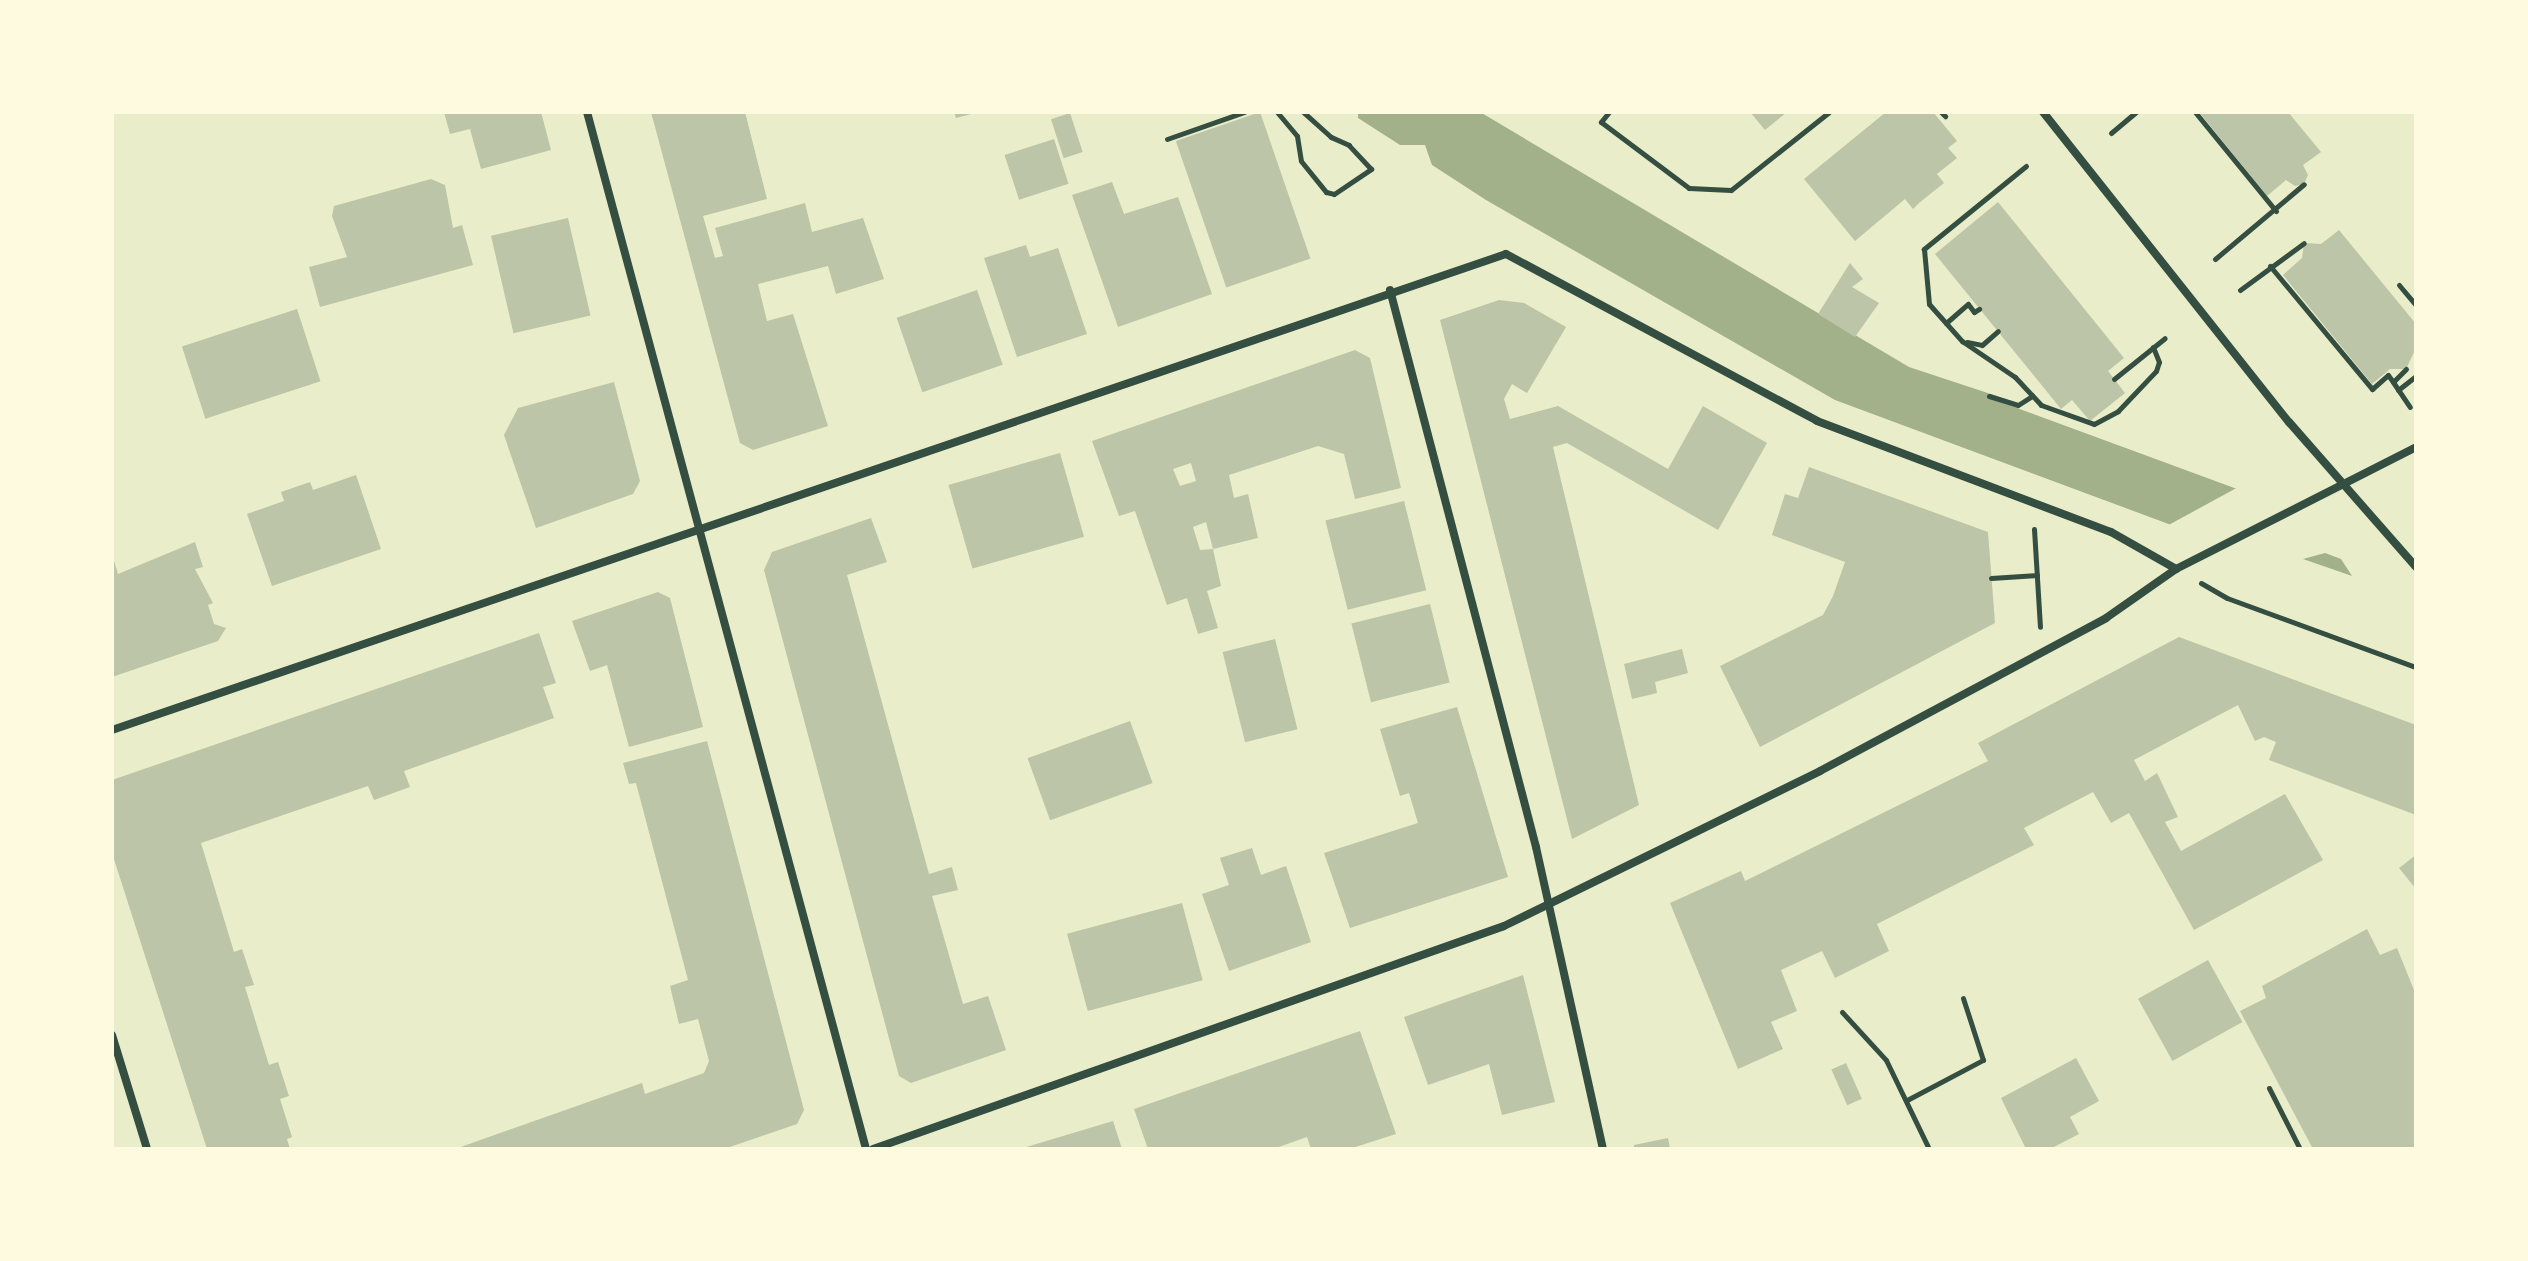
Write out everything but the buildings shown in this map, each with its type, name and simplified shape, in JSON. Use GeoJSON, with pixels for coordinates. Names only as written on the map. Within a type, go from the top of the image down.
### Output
{"type":"FeatureCollection","features":[{"type":"Feature","properties":{"kind":"street"},"geometry":{"type":"LineString","coordinates":[[587,112],[866,1149]]}},
{"type":"Feature","properties":{"kind":"street"},"geometry":{"type":"LineString","coordinates":[[2043,112],[2416,567]]}},
{"type":"Feature","properties":{"kind":"street"},"geometry":{"type":"LineString","coordinates":[[112,730],[700,532],[1390,290],[1506,254],[1817,421],[2111,532],[2176,569]]}},
{"type":"Feature","properties":{"kind":"street"},"geometry":{"type":"LineString","coordinates":[[1390,290],[1548,903],[1603,1149]]}},
{"type":"Feature","properties":{"kind":"street"},"geometry":{"type":"LineString","coordinates":[[873,1149],[1489,931],[1820,771],[2106,618],[2176,569],[2416,447]]}},
{"type":"Feature","properties":{"kind":"street"},"geometry":{"type":"LineString","coordinates":[[112,1035],[147,1149]]}},
{"type":"Feature","properties":{"kind":"path"},"geometry":{"type":"LineString","coordinates":[[1167,139],[1244,112]]}},
{"type":"Feature","properties":{"kind":"path"},"geometry":{"type":"LineString","coordinates":[[1277,112],[1297,136],[1301,161],[1326,192],[1334,194],[1371,169],[1359,153],[1303,112]]}},
{"type":"Feature","properties":{"kind":"path"},"geometry":{"type":"LineString","coordinates":[[1609,112],[1601,122],[1689,188],[1731,190],[1829,112]]}},
{"type":"Feature","properties":{"kind":"path"},"geometry":{"type":"LineString","coordinates":[[2111,133],[2136,112]]}},
{"type":"Feature","properties":{"kind":"path"},"geometry":{"type":"LineString","coordinates":[[2195,112],[2276,211]]}},
{"type":"Feature","properties":{"kind":"path"},"geometry":{"type":"LineString","coordinates":[[2026,166],[1924,249],[1929,304],[1962,341],[2041,405],[2094,424],[2118,411],[2156,371],[2159,362],[2153,347]]}},
{"type":"Feature","properties":{"kind":"path"},"geometry":{"type":"LineString","coordinates":[[2215,259],[2276,211],[2304,184]]}},
{"type":"Feature","properties":{"kind":"path"},"geometry":{"type":"LineString","coordinates":[[2240,290],[2304,243]]}},
{"type":"Feature","properties":{"kind":"path"},"geometry":{"type":"LineString","coordinates":[[2270,266],[2372,389],[2388,375],[2410,407]]}},
{"type":"Feature","properties":{"kind":"path"},"geometry":{"type":"LineString","coordinates":[[2399,285],[2416,305]]}},
{"type":"Feature","properties":{"kind":"path"},"geometry":{"type":"LineString","coordinates":[[1946,323],[1968,304],[1974,312],[1979,309]]}},
{"type":"Feature","properties":{"kind":"path"},"geometry":{"type":"LineString","coordinates":[[1962,341],[1982,345],[1998,331]]}},
{"type":"Feature","properties":{"kind":"path"},"geometry":{"type":"LineString","coordinates":[[2114,379],[2165,338]]}},
{"type":"Feature","properties":{"kind":"path"},"geometry":{"type":"LineString","coordinates":[[2393,382],[2406,369]]}},
{"type":"Feature","properties":{"kind":"path"},"geometry":{"type":"LineString","coordinates":[[2398,390],[2416,376]]}},
{"type":"Feature","properties":{"kind":"path"},"geometry":{"type":"LineString","coordinates":[[1989,396],[2018,405],[2032,396]]}},
{"type":"Feature","properties":{"kind":"path"},"geometry":{"type":"LineString","coordinates":[[2032,504],[2042,652]]}},
{"type":"Feature","properties":{"kind":"path"},"geometry":{"type":"LineString","coordinates":[[2176,569],[2227,598],[2416,667]]}},
{"type":"Feature","properties":{"kind":"path"},"geometry":{"type":"LineString","coordinates":[[1991,578],[2037,575]]}},
{"type":"Feature","properties":{"kind":"path"},"geometry":{"type":"LineString","coordinates":[[1907,1100],[1983,1060],[1963,998]]}},
{"type":"Feature","properties":{"kind":"path"},"geometry":{"type":"LineString","coordinates":[[1842,1012],[1876,1045],[1907,1100],[1929,1149]]}},
{"type":"Feature","properties":{"kind":"path"},"geometry":{"type":"LineString","coordinates":[[2269,1088],[2300,1149]]}},
{"type":"Feature","properties":{"kind":"shaded area"},"geometry":{"type":"Polygon","coordinates":[[[1358,112],[1480,112],[1909,367],[2018,403],[2017,408],[2416,555],[2416,616],[1835,400],[1486,200],[1432,165],[1425,145],[1400,145],[1358,118],[1358,112]]]}},
{"type":"Feature","properties":{"kind":"pier"},"geometry":{"type":"Polygon","coordinates":[[[2242,485],[2416,551],[2416,620],[2165,527],[2242,485]],[[2325,553],[2303,559],[2352,576],[2341,559],[2325,553]]]}}]}
